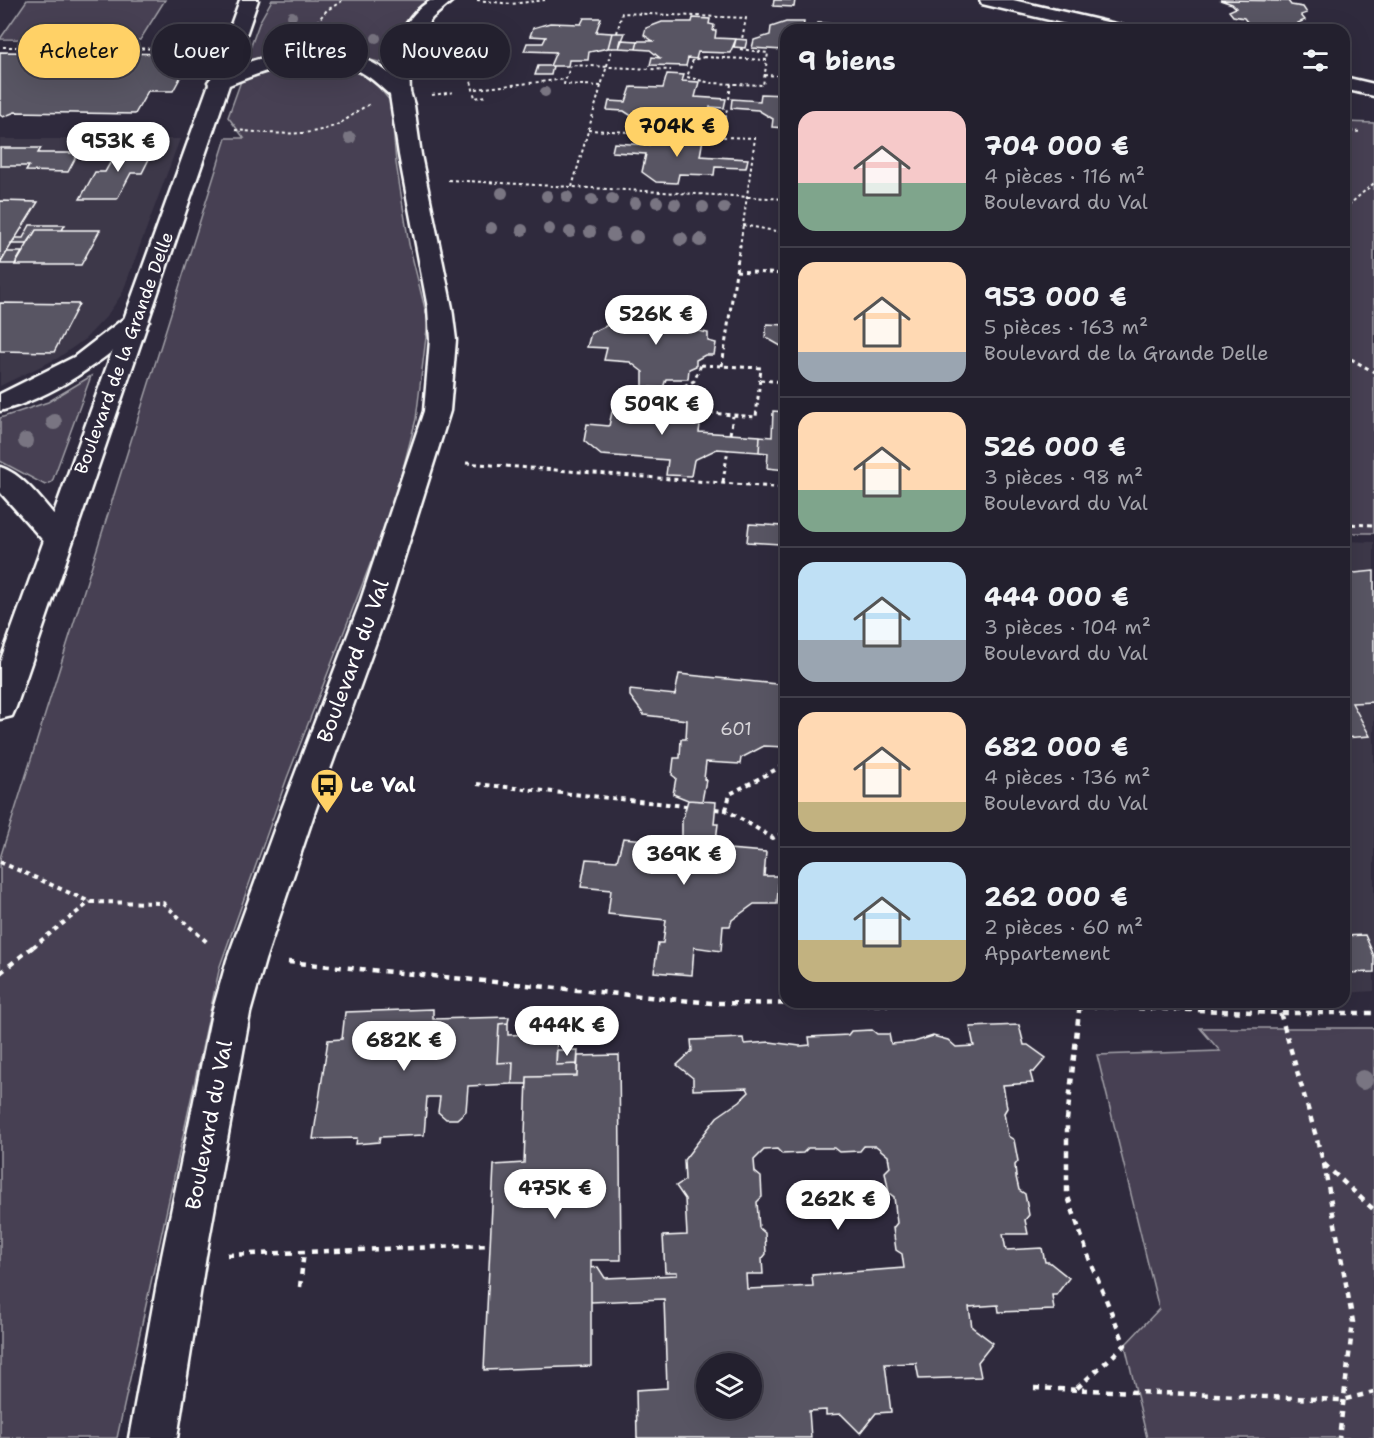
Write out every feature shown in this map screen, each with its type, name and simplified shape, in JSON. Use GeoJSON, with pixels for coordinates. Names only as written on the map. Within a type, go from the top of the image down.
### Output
{"type":"FeatureCollection","features":[{"type":"Feature","properties":{"kind":"street","name":"Boulevard de la Grande Delle"},"geometry":{"type":"LineString","coordinates":[[0,707],[57,539],[249,0]]}},
{"type":"Feature","properties":{"kind":"street","name":"Boulevard du Val"},"geometry":{"type":"LineString","coordinates":[[153,1438],[184,1256],[231,1013],[246,960],[374,606],[437,411],[442,340],[440,308],[414,178],[404,105],[387,98],[408,37],[425,14],[444,0]]}},
{"type":"Feature","properties":{"kind":"street"},"geometry":{"type":"LineString","coordinates":[[989,0],[1091,24]]}},
{"type":"Feature","properties":{"kind":"street"},"geometry":{"type":"LineString","coordinates":[[218,82],[252,68],[281,61],[310,58],[339,59],[366,66],[387,98]]}},
{"type":"Feature","properties":{"kind":"street"},"geometry":{"type":"LineString","coordinates":[[1350,84],[1374,90]]}},
{"type":"Feature","properties":{"kind":"street"},"geometry":{"type":"LineString","coordinates":[[0,403],[22,395],[83,363],[136,321]]}},
{"type":"Feature","properties":{"kind":"street"},"geometry":{"type":"LineString","coordinates":[[0,476],[18,492],[57,539]]}},
{"type":"Feature","properties":{"kind":"path"},"geometry":{"type":"LineString","coordinates":[[315,24],[327,10],[344,0]]}},
{"type":"Feature","properties":{"kind":"path"},"geometry":{"type":"LineString","coordinates":[[477,0],[497,4],[545,0]]}},
{"type":"Feature","properties":{"kind":"path"},"geometry":{"type":"LineString","coordinates":[[616,33],[622,13],[746,18],[742,39]]}},
{"type":"Feature","properties":{"kind":"path"},"geometry":{"type":"LineString","coordinates":[[3,47],[152,49]]}},
{"type":"Feature","properties":{"kind":"path"},"geometry":{"type":"LineString","coordinates":[[572,187],[612,48]]}},
{"type":"Feature","properties":{"kind":"path"},"geometry":{"type":"LineString","coordinates":[[738,59],[740,49],[768,53],[767,60],[764,75],[763,85],[731,84],[687,77],[693,60],[704,57],[738,59],[767,60]]}},
{"type":"Feature","properties":{"kind":"path"},"geometry":{"type":"LineString","coordinates":[[601,86],[564,84],[571,65],[671,70]]}},
{"type":"Feature","properties":{"kind":"path"},"geometry":{"type":"LineString","coordinates":[[685,70],[690,70]]}},
{"type":"Feature","properties":{"kind":"path"},"geometry":{"type":"LineString","coordinates":[[764,75],[780,76]]}},
{"type":"Feature","properties":{"kind":"path"},"geometry":{"type":"LineString","coordinates":[[470,78],[475,98],[487,96]]}},
{"type":"Feature","properties":{"kind":"path"},"geometry":{"type":"LineString","coordinates":[[476,89],[566,79]]}},
{"type":"Feature","properties":{"kind":"path"},"geometry":{"type":"LineString","coordinates":[[729,99],[731,84]]}},
{"type":"Feature","properties":{"kind":"path"},"geometry":{"type":"LineString","coordinates":[[225,129],[261,133],[317,131],[344,121],[362,107],[387,98]]}},
{"type":"Feature","properties":{"kind":"path"},"geometry":{"type":"LineString","coordinates":[[723,137],[727,108]]}},
{"type":"Feature","properties":{"kind":"path"},"geometry":{"type":"LineString","coordinates":[[588,130],[652,133]]}},
{"type":"Feature","properties":{"kind":"path"},"geometry":{"type":"LineString","coordinates":[[1350,131],[1362,132]]}},
{"type":"Feature","properties":{"kind":"path"},"geometry":{"type":"LineString","coordinates":[[670,134],[755,138],[722,366]]}},
{"type":"Feature","properties":{"kind":"path"},"geometry":{"type":"LineString","coordinates":[[414,178],[780,199]]}},
{"type":"Feature","properties":{"kind":"path"},"geometry":{"type":"LineString","coordinates":[[1350,204],[1374,183]]}},
{"type":"Feature","properties":{"kind":"path"},"geometry":{"type":"LineString","coordinates":[[742,225],[780,232]]}},
{"type":"Feature","properties":{"kind":"path"},"geometry":{"type":"LineString","coordinates":[[736,271],[780,274]]}},
{"type":"Feature","properties":{"kind":"path"},"geometry":{"type":"LineString","coordinates":[[1350,358],[1374,372]]}},
{"type":"Feature","properties":{"kind":"path"},"geometry":{"type":"LineString","coordinates":[[701,365],[722,366],[761,368],[756,417],[688,411],[680,405],[682,387],[694,381],[701,365]]}},
{"type":"Feature","properties":{"kind":"path"},"geometry":{"type":"LineString","coordinates":[[760,380],[780,382]]}},
{"type":"Feature","properties":{"kind":"path"},"geometry":{"type":"LineString","coordinates":[[730,434],[733,416]]}},
{"type":"Feature","properties":{"kind":"path"},"geometry":{"type":"LineString","coordinates":[[723,483],[728,449]]}},
{"type":"Feature","properties":{"kind":"path"},"geometry":{"type":"LineString","coordinates":[[466,463],[780,488]]}},
{"type":"Feature","properties":{"kind":"path"},"geometry":{"type":"LineString","coordinates":[[1350,524],[1374,525]]}},
{"type":"Feature","properties":{"kind":"path"},"geometry":{"type":"LineString","coordinates":[[726,810],[730,794],[780,767]]}},
{"type":"Feature","properties":{"kind":"path"},"geometry":{"type":"LineString","coordinates":[[477,784],[686,806]]}},
{"type":"Feature","properties":{"kind":"path"},"geometry":{"type":"LineString","coordinates":[[715,809],[726,810],[773,838],[780,835]]}},
{"type":"Feature","properties":{"kind":"path"},"geometry":{"type":"LineString","coordinates":[[0,862],[90,902],[163,903],[210,945]]}},
{"type":"Feature","properties":{"kind":"path"},"geometry":{"type":"LineString","coordinates":[[0,973],[90,902]]}},
{"type":"Feature","properties":{"kind":"path"},"geometry":{"type":"LineString","coordinates":[[282,962],[712,1003],[780,1003]]}},
{"type":"Feature","properties":{"kind":"path"},"geometry":{"type":"LineString","coordinates":[[1077,1388],[1125,1345],[1094,1272],[1067,1194],[1067,1120],[1081,1008]]}},
{"type":"Feature","properties":{"kind":"path"},"geometry":{"type":"LineString","coordinates":[[1170,1008],[1281,1013],[1374,1013]]}},
{"type":"Feature","properties":{"kind":"path"},"geometry":{"type":"LineString","coordinates":[[1279,1008],[1324,1164],[1353,1322],[1339,1438]]}},
{"type":"Feature","properties":{"kind":"path"},"geometry":{"type":"LineString","coordinates":[[1324,1164],[1374,1210]]}},
{"type":"Feature","properties":{"kind":"path"},"geometry":{"type":"LineString","coordinates":[[184,1256],[489,1245]]}},
{"type":"Feature","properties":{"kind":"path"},"geometry":{"type":"LineString","coordinates":[[300,1287],[304,1251]]}},
{"type":"Feature","properties":{"kind":"path"},"geometry":{"type":"LineString","coordinates":[[1034,1388],[1342,1400],[1374,1392]]}},
{"type":"Feature","properties":{"kind":"shaded area"},"geometry":{"type":"Polygon","coordinates":[[[27,0],[165,0],[140,40],[140,24],[18,24],[18,39],[0,39],[27,0]]]}},
{"type":"Feature","properties":{"kind":"shaded area"},"geometry":{"type":"Polygon","coordinates":[[[272,0],[432,0],[417,13],[409,24],[380,24],[380,62],[368,59],[368,24],[263,24],[263,59],[251,62],[251,46],[260,21],[272,0]]]}},
{"type":"Feature","properties":{"kind":"shaded area"},"geometry":{"type":"Polygon","coordinates":[[[263,70],[263,78],[368,77],[372,79],[391,102],[396,163],[409,244],[428,321],[416,419],[394,503],[287,778],[220,966],[117,1438],[0,1438],[0,858],[226,138],[244,138],[228,117],[241,81],[251,78],[263,70]]]}},
{"type":"Feature","properties":{"kind":"shaded area"},"geometry":{"type":"Polygon","coordinates":[[[1350,122],[1374,123],[1374,533],[1350,533],[1350,122]]]}},
{"type":"Feature","properties":{"kind":"shaded area"},"geometry":{"type":"Polygon","coordinates":[[[0,139],[180,139],[122,294],[106,317],[85,339],[58,358],[0,386],[0,139]]]}},
{"type":"Feature","properties":{"kind":"shaded area"},"geometry":{"type":"Polygon","coordinates":[[[91,376],[52,482],[45,485],[0,461],[0,418],[48,402],[91,376]]]}},
{"type":"Feature","properties":{"kind":"shaded area"},"geometry":{"type":"Polygon","coordinates":[[[1350,541],[1374,542],[1374,991],[1350,993],[1350,541]]]}},
{"type":"Feature","properties":{"kind":"shaded area"},"geometry":{"type":"Polygon","coordinates":[[[1200,1028],[1374,1028],[1374,1438],[1147,1438],[1125,1345],[1159,1309],[1097,1055],[1220,1051],[1200,1028]]]}},
{"type":"Feature","properties":{"kind":"building"},"geometry":{"type":"Polygon","coordinates":[[[774,0],[795,0],[794,7],[773,6],[774,0]]]}},
{"type":"Feature","properties":{"kind":"building"},"geometry":{"type":"Polygon","coordinates":[[[1220,0],[1288,1],[1291,5],[1303,7],[1307,13],[1301,15],[1305,20],[1299,24],[1242,24],[1247,22],[1244,18],[1233,16],[1229,11],[1236,8],[1220,0]]]}},
{"type":"Feature","properties":{"kind":"building"},"geometry":{"type":"Polygon","coordinates":[[[584,18],[601,18],[596,32],[612,33],[608,48],[589,52],[588,60],[569,60],[568,66],[550,66],[556,52],[524,51],[527,43],[543,43],[546,37],[530,36],[533,28],[550,23],[581,24],[584,18]]]}},
{"type":"Feature","properties":{"kind":"building"},"geometry":{"type":"Polygon","coordinates":[[[693,18],[710,19],[709,24],[714,25],[713,31],[716,31],[715,38],[736,39],[730,53],[698,52],[696,59],[688,58],[686,66],[650,65],[652,57],[660,58],[650,50],[636,49],[638,41],[653,41],[644,35],[646,28],[662,22],[692,22],[693,18]]]}},
{"type":"Feature","properties":{"kind":"building"},"geometry":{"type":"Polygon","coordinates":[[[786,22],[804,22],[804,24],[780,24],[786,22]]]}},
{"type":"Feature","properties":{"kind":"building"},"geometry":{"type":"Polygon","coordinates":[[[780,24],[780,50],[752,48],[754,40],[770,35],[771,27],[780,24]]]}},
{"type":"Feature","properties":{"kind":"building"},"geometry":{"type":"Polygon","coordinates":[[[612,33],[625,33],[619,48],[608,48],[612,33]]]}},
{"type":"Feature","properties":{"kind":"building"},"geometry":{"type":"Polygon","coordinates":[[[736,39],[747,40],[745,48],[734,47],[736,39]]]}},
{"type":"Feature","properties":{"kind":"building"},"geometry":{"type":"Polygon","coordinates":[[[621,40],[638,41],[636,49],[619,48],[621,40]]]}},
{"type":"Feature","properties":{"kind":"building"},"geometry":{"type":"Polygon","coordinates":[[[0,52],[18,52],[18,78],[140,78],[140,53],[152,54],[152,78],[180,78],[173,91],[148,91],[135,114],[15,112],[3,117],[0,115],[0,52]]]}},
{"type":"Feature","properties":{"kind":"building"},"geometry":{"type":"Polygon","coordinates":[[[538,66],[553,66],[551,75],[535,75],[538,66]]]}},
{"type":"Feature","properties":{"kind":"building"},"geometry":{"type":"Polygon","coordinates":[[[667,74],[684,75],[682,81],[699,82],[695,97],[726,99],[724,108],[710,107],[709,115],[692,114],[673,121],[671,129],[636,128],[638,120],[624,111],[607,110],[609,101],[626,102],[631,87],[663,88],[667,74]]]}},
{"type":"Feature","properties":{"kind":"building"},"geometry":{"type":"Polygon","coordinates":[[[761,94],[780,95],[780,128],[772,127],[773,119],[758,110],[731,108],[732,99],[760,101],[761,94]]]}},
{"type":"Feature","properties":{"kind":"building"},"geometry":{"type":"Polygon","coordinates":[[[652,129],[671,129],[670,135],[651,134],[652,129]]]}},
{"type":"Feature","properties":{"kind":"building"},"geometry":{"type":"Polygon","coordinates":[[[651,134],[703,139],[700,156],[748,159],[746,168],[715,167],[714,175],[679,174],[677,183],[656,182],[642,172],[646,154],[612,152],[614,143],[649,145],[651,134]]]}},
{"type":"Feature","properties":{"kind":"building"},"geometry":{"type":"Polygon","coordinates":[[[119,147],[155,147],[142,173],[131,173],[117,199],[80,199],[95,172],[105,172],[119,147]]]}},
{"type":"Feature","properties":{"kind":"building"},"geometry":{"type":"Polygon","coordinates":[[[0,148],[41,148],[38,153],[78,153],[68,172],[26,171],[29,166],[0,166],[0,148]]]}},
{"type":"Feature","properties":{"kind":"building"},"geometry":{"type":"Polygon","coordinates":[[[0,201],[38,202],[0,263],[0,201]]]}},
{"type":"Feature","properties":{"kind":"building"},"geometry":{"type":"Polygon","coordinates":[[[30,225],[65,225],[62,230],[36,230],[27,244],[11,244],[15,238],[23,238],[30,225]]]}},
{"type":"Feature","properties":{"kind":"building"},"geometry":{"type":"Polygon","coordinates":[[[36,230],[100,230],[81,265],[15,265],[36,230]]]}},
{"type":"Feature","properties":{"kind":"building"},"geometry":{"type":"Polygon","coordinates":[[[7,252],[22,252],[15,264],[0,264],[7,252]]]}},
{"type":"Feature","properties":{"kind":"building"},"geometry":{"type":"Polygon","coordinates":[[[0,303],[79,304],[54,352],[0,351],[0,303]]]}},
{"type":"Feature","properties":{"kind":"building"},"geometry":{"type":"Polygon","coordinates":[[[659,303],[680,304],[678,316],[698,331],[708,333],[708,341],[716,343],[714,355],[705,355],[696,360],[696,366],[689,369],[688,379],[666,379],[663,388],[643,387],[643,372],[630,362],[604,360],[607,348],[587,347],[591,333],[612,323],[635,324],[656,315],[659,303]]]}},
{"type":"Feature","properties":{"kind":"building"},"geometry":{"type":"Polygon","coordinates":[[[767,324],[780,325],[780,346],[765,337],[767,324]]]}},
{"type":"Feature","properties":{"kind":"building"},"geometry":{"type":"Polygon","coordinates":[[[643,387],[663,388],[660,403],[679,417],[701,418],[699,432],[760,436],[759,452],[717,449],[694,460],[691,476],[666,475],[668,460],[601,455],[584,441],[587,424],[609,426],[612,412],[634,414],[643,387]]]}},
{"type":"Feature","properties":{"kind":"building"},"geometry":{"type":"Polygon","coordinates":[[[773,411],[780,412],[780,469],[767,468],[768,453],[759,452],[760,436],[772,437],[773,411]]]}},
{"type":"Feature","properties":{"kind":"building"},"geometry":{"type":"Polygon","coordinates":[[[749,524],[780,526],[780,544],[747,542],[749,524]]]}},
{"type":"Feature","properties":{"kind":"building"},"geometry":{"type":"Polygon","coordinates":[[[1374,571],[1374,702],[1352,703],[1370,736],[1350,738],[1350,573],[1374,571]]]}},
{"type":"Feature","properties":{"kind":"building"},"geometry":{"type":"Polygon","coordinates":[[[679,674],[780,684],[780,747],[764,746],[741,758],[740,764],[706,762],[704,779],[706,780],[702,801],[688,800],[673,794],[676,778],[672,775],[674,758],[680,758],[681,739],[686,739],[687,720],[644,715],[630,696],[630,690],[675,695],[679,674]]]}},
{"type":"Feature","properties":{"kind":"building"},"geometry":{"type":"Polygon","coordinates":[[[688,800],[716,802],[714,824],[718,824],[715,848],[766,852],[764,876],[779,876],[777,904],[754,904],[732,920],[730,926],[723,926],[721,951],[694,947],[692,975],[654,972],[658,943],[663,943],[666,920],[608,914],[611,890],[581,887],[586,859],[617,861],[623,838],[682,843],[682,821],[688,800]]]}},
{"type":"Feature","properties":{"kind":"building"},"geometry":{"type":"Polygon","coordinates":[[[1365,935],[1374,956],[1374,972],[1350,973],[1350,936],[1365,935]]]}},
{"type":"Feature","properties":{"kind":"building"},"geometry":{"type":"Polygon","coordinates":[[[433,1009],[433,1019],[509,1017],[508,1023],[499,1024],[497,1063],[513,1062],[512,1084],[468,1086],[466,1111],[457,1119],[446,1119],[438,1112],[440,1097],[427,1097],[424,1135],[380,1137],[379,1142],[356,1144],[357,1138],[313,1139],[328,1040],[342,1039],[345,1012],[433,1009]]]}},
{"type":"Feature","properties":{"kind":"building"},"geometry":{"type":"Polygon","coordinates":[[[508,1023],[508,1035],[557,1033],[556,1065],[577,1064],[577,1076],[527,1077],[527,1084],[512,1084],[513,1062],[497,1063],[499,1024],[508,1023]]]}},
{"type":"Feature","properties":{"kind":"building"},"geometry":{"type":"Polygon","coordinates":[[[1019,1025],[1024,1045],[1028,1045],[1046,1058],[1034,1072],[1030,1072],[1033,1083],[1003,1085],[1008,1136],[1014,1140],[1018,1161],[1015,1165],[1016,1177],[1019,1190],[1025,1194],[1029,1215],[1025,1220],[1028,1234],[1003,1234],[1006,1250],[1042,1248],[1045,1262],[1049,1262],[1069,1278],[1056,1295],[1052,1295],[1054,1310],[999,1312],[998,1305],[969,1307],[972,1327],[993,1343],[978,1362],[981,1377],[919,1379],[916,1363],[885,1364],[891,1412],[876,1413],[860,1433],[841,1414],[826,1415],[826,1410],[809,1411],[811,1438],[637,1438],[636,1390],[667,1388],[664,1299],[591,1302],[591,1268],[598,1267],[605,1278],[677,1275],[677,1272],[665,1272],[663,1236],[687,1235],[685,1199],[676,1186],[685,1180],[684,1160],[717,1117],[749,1092],[747,1088],[693,1090],[693,1078],[677,1065],[692,1051],[691,1040],[743,1038],[744,1044],[770,1042],[800,1046],[810,1045],[809,1037],[848,1035],[851,1031],[872,1030],[877,1034],[889,1034],[891,1044],[914,1042],[933,1036],[948,1040],[956,1047],[974,1046],[970,1027],[1019,1025]],[[864,1146],[860,1151],[839,1152],[834,1148],[808,1148],[803,1153],[782,1154],[777,1149],[764,1150],[754,1160],[755,1172],[761,1177],[762,1197],[757,1202],[759,1228],[765,1233],[766,1254],[762,1259],[763,1274],[746,1274],[747,1289],[813,1286],[812,1275],[904,1268],[902,1254],[896,1250],[893,1228],[897,1223],[894,1197],[889,1193],[885,1172],[890,1167],[888,1156],[876,1146],[864,1146]]]}},
{"type":"Feature","properties":{"kind":"building"},"geometry":{"type":"Polygon","coordinates":[[[557,1050],[578,1050],[577,1064],[556,1065],[557,1050]]]}},
{"type":"Feature","properties":{"kind":"building"},"geometry":{"type":"Polygon","coordinates":[[[619,1055],[621,1260],[591,1260],[591,1366],[484,1370],[494,1165],[524,1163],[527,1077],[577,1076],[578,1056],[619,1055]]]}},
{"type":"Feature","properties":{"kind":"place","name":"Le Val"},"geometry":{"type":"Point","coordinates":[327,814]}}]}
